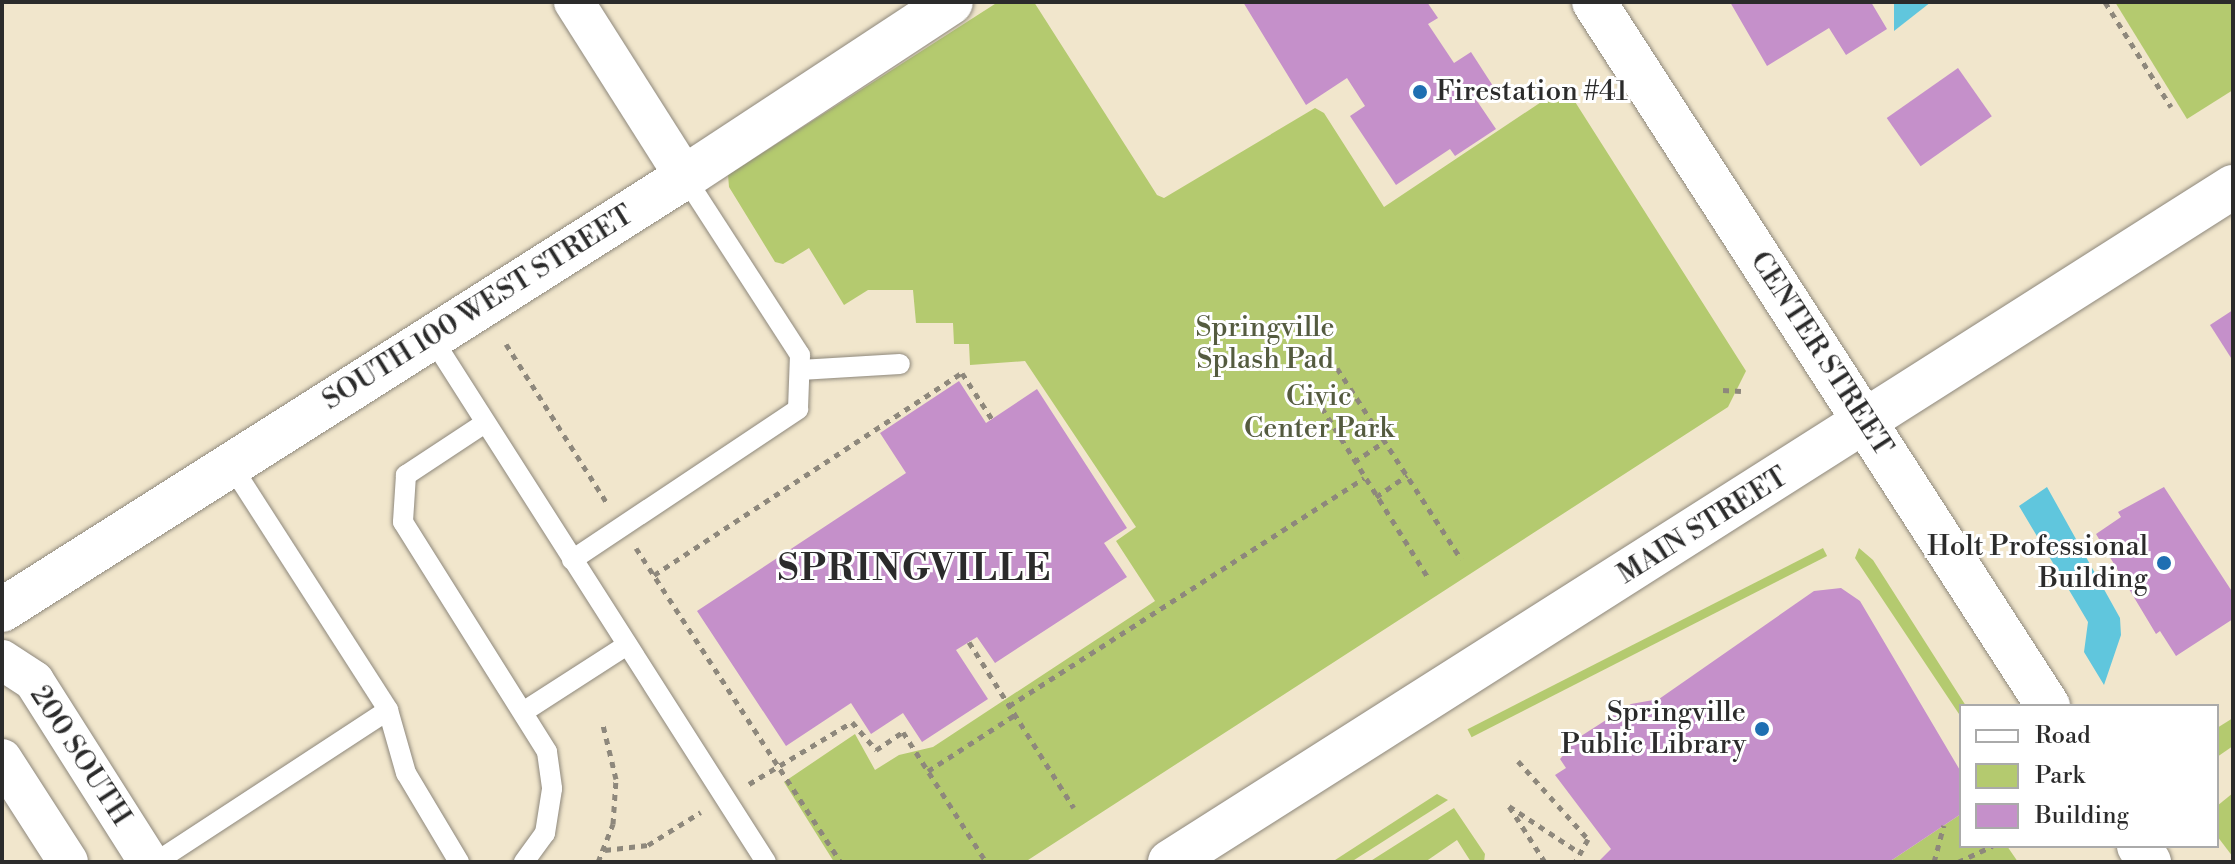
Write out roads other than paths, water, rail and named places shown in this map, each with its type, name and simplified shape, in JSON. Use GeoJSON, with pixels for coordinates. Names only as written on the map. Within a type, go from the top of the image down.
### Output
{"type":"FeatureCollection","features":[{"type":"Feature","properties":{"kind":"street"},"geometry":{"type":"LineString","coordinates":[[574,2],[685,177]]}},
{"type":"Feature","properties":{"kind":"street","name":"SOUTH 100 WEST STREET"},"geometry":{"type":"LineString","coordinates":[[2,610],[685,177],[951,2]]}},
{"type":"Feature","properties":{"kind":"street","name":"CENTER STREET"},"geometry":{"type":"LineString","coordinates":[[1594,2],[2047,704]]}},
{"type":"Feature","properties":{"kind":"street","name":"MAIN STREET"},"geometry":{"type":"LineString","coordinates":[[1170,862],[1866,423],[2233,187]]}},
{"type":"Feature","properties":{"kind":"street","name":"200 SOUTH"},"geometry":{"type":"LineString","coordinates":[[2,660],[34,681],[149,862]]}},
{"type":"Feature","properties":{"kind":"street"},"geometry":{"type":"LineString","coordinates":[[2,759],[68,862]]}},
{"type":"Feature","properties":{"kind":"lane"},"geometry":{"type":"LineString","coordinates":[[572,560],[798,409],[800,355],[685,177]]}},
{"type":"Feature","properties":{"kind":"lane"},"geometry":{"type":"LineString","coordinates":[[432,338],[766,862]]}},
{"type":"Feature","properties":{"kind":"lane"},"geometry":{"type":"LineString","coordinates":[[800,370],[900,364]]}},
{"type":"Feature","properties":{"kind":"lane"},"geometry":{"type":"LineString","coordinates":[[485,423],[406,475],[403,522],[547,752],[552,789],[545,833],[524,862]]}},
{"type":"Feature","properties":{"kind":"lane"},"geometry":{"type":"LineString","coordinates":[[231,465],[388,710],[406,773],[459,862]]}},
{"type":"Feature","properties":{"kind":"lane"},"geometry":{"type":"LineString","coordinates":[[523,712],[627,645]]}},
{"type":"Feature","properties":{"kind":"lane"},"geometry":{"type":"LineString","coordinates":[[156,862],[388,710]]}},
{"type":"Feature","properties":{"kind":"water"},"geometry":{"type":"Polygon","coordinates":[[[1894,2],[1931,2],[1894,31],[1894,2]]]}},
{"type":"Feature","properties":{"kind":"water"},"geometry":{"type":"Polygon","coordinates":[[[2047,487],[2120,618],[2121,635],[2104,685],[2084,652],[2088,622],[2019,506],[2047,487]]]}},
{"type":"Feature","properties":{"kind":"place","name":"Firestation #41"},"geometry":{"type":"Point","coordinates":[1420,92]}},
{"type":"Feature","properties":{"kind":"place","name":"Holt Professional Building"},"geometry":{"type":"Point","coordinates":[2164,563]}},
{"type":"Feature","properties":{"kind":"place","name":"Springville Public Library"},"geometry":{"type":"Point","coordinates":[1762,729]}},
{"type":"Feature","properties":{"kind":"district","name":"SPRINGVILLE"},"geometry":{"type":"Point","coordinates":[915,570]}},
{"type":"Feature","properties":{"kind":"park label","name":"Springville Splash Pad"},"geometry":{"type":"Point","coordinates":[1265,344]}},
{"type":"Feature","properties":{"kind":"park label","name":"Civic Center Park"},"geometry":{"type":"Point","coordinates":[1319,413]}}]}
